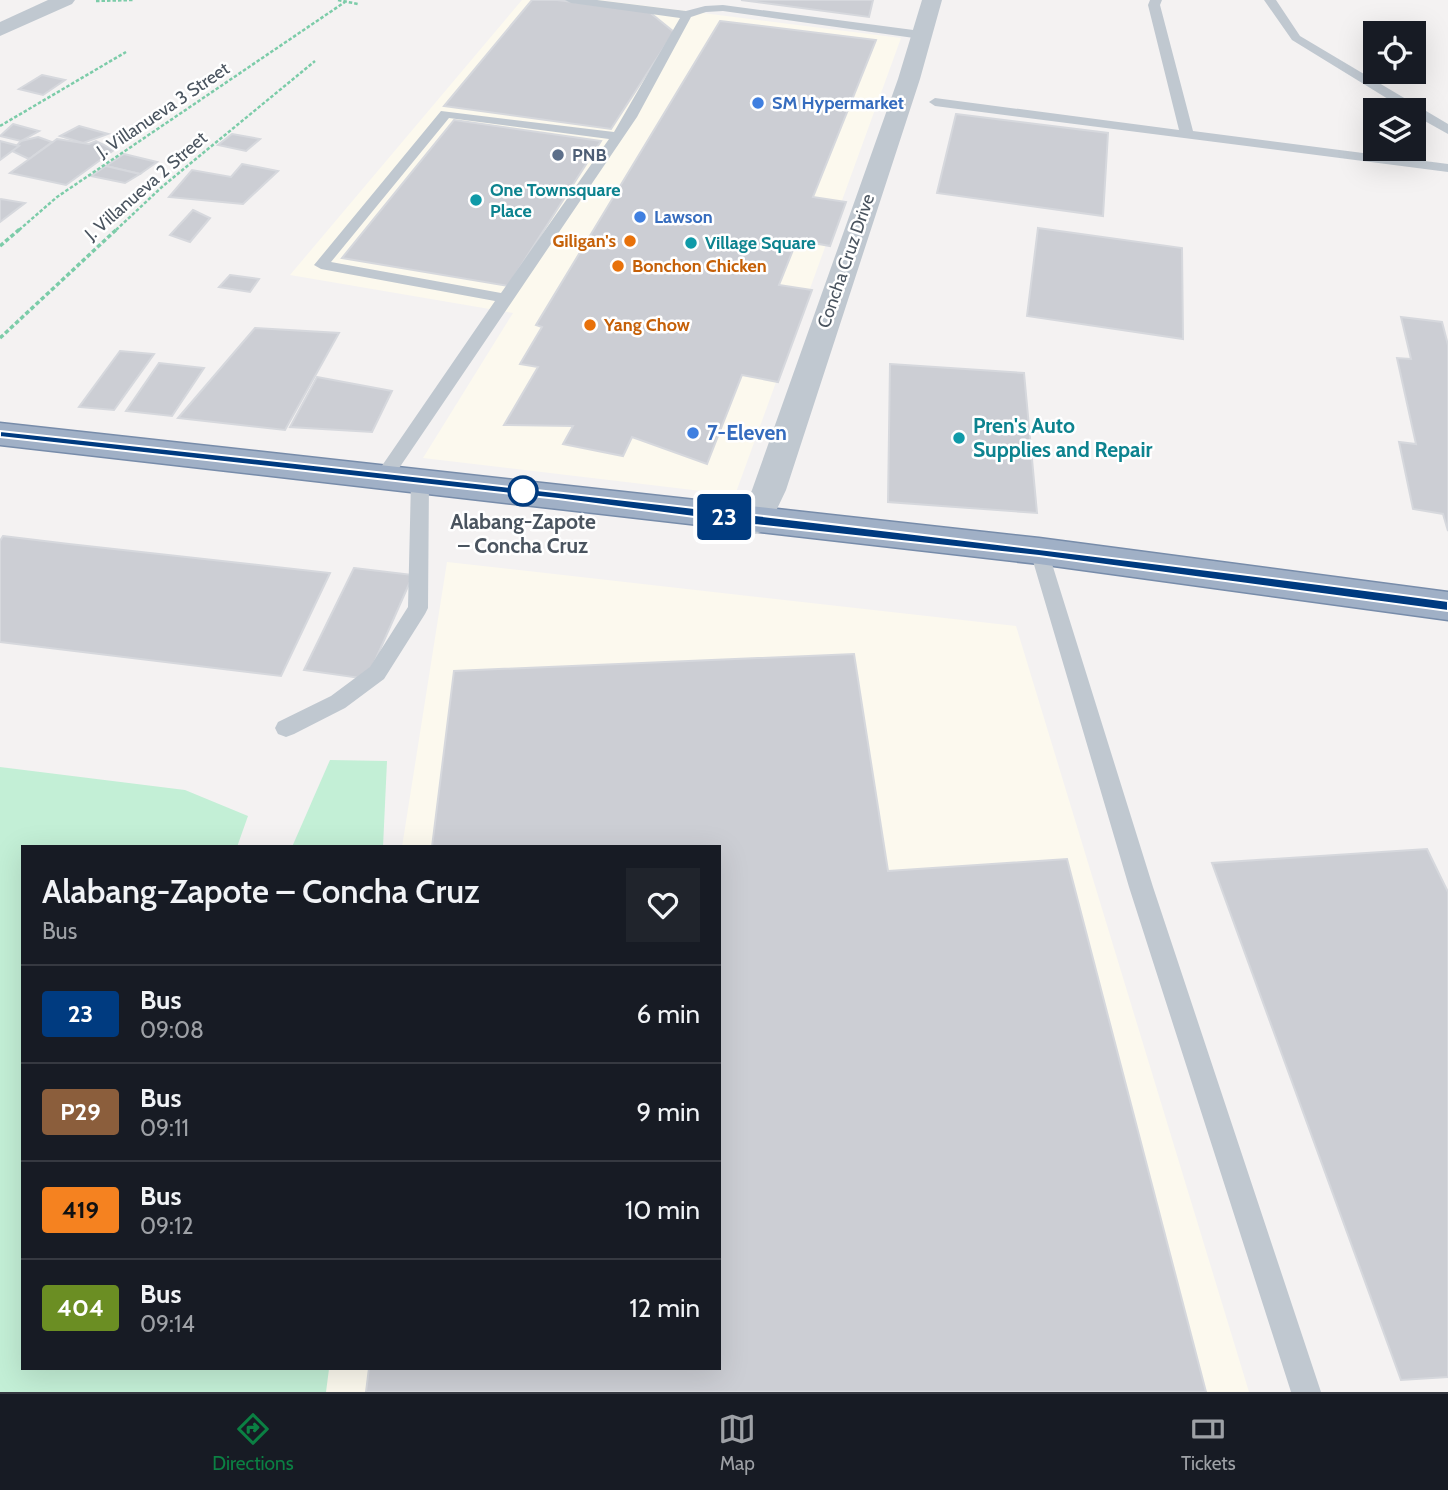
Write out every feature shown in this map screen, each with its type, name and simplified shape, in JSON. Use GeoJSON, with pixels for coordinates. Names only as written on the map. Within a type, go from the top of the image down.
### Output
{"type":"FeatureCollection","features":[{"type":"Feature","properties":{"kind":"highway"},"geometry":{"type":"LineString","coordinates":[[0,434],[1039,551],[1448,606]]}},
{"type":"Feature","properties":{"kind":"street"},"geometry":{"type":"LineString","coordinates":[[0,30],[65,0]]}},
{"type":"Feature","properties":{"kind":"street","name":"Concha Cruz Drive"},"geometry":{"type":"LineString","coordinates":[[755,521],[769,490],[909,79],[932,0]]}},
{"type":"Feature","properties":{"kind":"lane"},"geometry":{"type":"LineString","coordinates":[[571,0],[687,15],[705,9],[723,8],[921,34]]}},
{"type":"Feature","properties":{"kind":"lane"},"geometry":{"type":"LineString","coordinates":[[1156,0],[1154,5],[1187,134]]}},
{"type":"Feature","properties":{"kind":"lane"},"geometry":{"type":"LineString","coordinates":[[1270,0],[1296,38],[1448,130]]}},
{"type":"Feature","properties":{"kind":"lane"},"geometry":{"type":"LineString","coordinates":[[383,478],[617,136],[687,15]]}},
{"type":"Feature","properties":{"kind":"lane"},"geometry":{"type":"LineString","coordinates":[[935,102],[1448,168]]}},
{"type":"Feature","properties":{"kind":"lane"},"geometry":{"type":"LineString","coordinates":[[504,298],[321,265],[446,114],[617,136]]}},
{"type":"Feature","properties":{"kind":"lane"},"geometry":{"type":"LineString","coordinates":[[286,727],[338,702],[377,673],[418,608],[420,481]]}},
{"type":"Feature","properties":{"kind":"lane"},"geometry":{"type":"LineString","coordinates":[[1039,551],[1146,901],[1306,1392]]}},
{"type":"Feature","properties":{"kind":"path"},"geometry":{"type":"LineString","coordinates":[[338,0],[358,4]]}},
{"type":"Feature","properties":{"kind":"path","name":"J. Villanueva 3 Street"},"geometry":{"type":"LineString","coordinates":[[0,246],[57,197],[345,2]]}},
{"type":"Feature","properties":{"kind":"path"},"geometry":{"type":"LineString","coordinates":[[0,126],[127,52]]}},
{"type":"Feature","properties":{"kind":"path","name":"J. Villanueva 2 Street"},"geometry":{"type":"LineString","coordinates":[[0,338],[163,186],[315,61]]}},
{"type":"Feature","properties":{"kind":"shaded area"},"geometry":{"type":"Polygon","coordinates":[[[522,0],[600,0],[901,38],[735,495],[423,458],[513,313],[290,275],[522,0]]]}},
{"type":"Feature","properties":{"kind":"shaded area"},"geometry":{"type":"Polygon","coordinates":[[[447,562],[1016,626],[1249,1392],[321,1392],[324,1370],[721,1370],[721,845],[402,845],[447,562]]]}},
{"type":"Feature","properties":{"kind":"green space"},"geometry":{"type":"Polygon","coordinates":[[[330,760],[387,761],[383,845],[293,845],[330,760]]]}},
{"type":"Feature","properties":{"kind":"green space"},"geometry":{"type":"Polygon","coordinates":[[[0,767],[185,790],[248,816],[238,845],[21,845],[21,1370],[329,1370],[326,1392],[0,1392],[0,767]]]}},
{"type":"Feature","properties":{"kind":"building"},"geometry":{"type":"Polygon","coordinates":[[[532,0],[557,0],[648,11],[674,32],[611,129],[444,106],[532,0]]]}},
{"type":"Feature","properties":{"kind":"building"},"geometry":{"type":"Polygon","coordinates":[[[741,0],[873,0],[869,17],[741,0]]]}},
{"type":"Feature","properties":{"kind":"building","name":"Village Square"},"geometry":{"type":"Polygon","coordinates":[[[720,21],[876,40],[813,197],[846,202],[830,246],[797,240],[779,285],[812,290],[778,382],[742,375],[707,464],[632,437],[623,456],[563,444],[573,426],[504,425],[538,367],[520,364],[542,327],[536,325],[720,21]]]}},
{"type":"Feature","properties":{"kind":"building"},"geometry":{"type":"Polygon","coordinates":[[[42,75],[65,80],[43,95],[19,89],[42,75]]]}},
{"type":"Feature","properties":{"kind":"building"},"geometry":{"type":"Polygon","coordinates":[[[956,114],[1108,133],[1103,216],[937,193],[956,114]]]}},
{"type":"Feature","properties":{"kind":"building","name":"One Townsquare Place"},"geometry":{"type":"Polygon","coordinates":[[[454,120],[601,141],[508,286],[342,258],[454,120]]]}},
{"type":"Feature","properties":{"kind":"building"},"geometry":{"type":"Polygon","coordinates":[[[13,124],[39,131],[21,141],[0,136],[13,124]]]}},
{"type":"Feature","properties":{"kind":"building"},"geometry":{"type":"Polygon","coordinates":[[[79,126],[108,134],[83,143],[60,136],[79,126]]]}},
{"type":"Feature","properties":{"kind":"building"},"geometry":{"type":"Polygon","coordinates":[[[232,134],[260,139],[246,151],[218,145],[232,134]]]}},
{"type":"Feature","properties":{"kind":"building"},"geometry":{"type":"Polygon","coordinates":[[[38,137],[52,142],[29,159],[12,151],[21,141],[38,137]]]}},
{"type":"Feature","properties":{"kind":"building"},"geometry":{"type":"Polygon","coordinates":[[[57,139],[89,144],[96,141],[114,150],[66,185],[10,173],[57,139]]]}},
{"type":"Feature","properties":{"kind":"building"},"geometry":{"type":"Polygon","coordinates":[[[0,141],[19,146],[0,160],[0,141]]]}},
{"type":"Feature","properties":{"kind":"building"},"geometry":{"type":"Polygon","coordinates":[[[124,154],[157,162],[140,174],[106,166],[124,154]]]}},
{"type":"Feature","properties":{"kind":"building"},"geometry":{"type":"Polygon","coordinates":[[[242,164],[278,171],[243,204],[169,197],[192,170],[231,177],[242,164]]]}},
{"type":"Feature","properties":{"kind":"building"},"geometry":{"type":"Polygon","coordinates":[[[106,166],[140,174],[125,183],[91,176],[106,166]]]}},
{"type":"Feature","properties":{"kind":"building"},"geometry":{"type":"Polygon","coordinates":[[[1,199],[25,203],[0,222],[1,199]]]}},
{"type":"Feature","properties":{"kind":"building"},"geometry":{"type":"Polygon","coordinates":[[[193,210],[210,218],[190,242],[170,235],[193,210]]]}},
{"type":"Feature","properties":{"kind":"building"},"geometry":{"type":"Polygon","coordinates":[[[1038,228],[1182,248],[1183,339],[1027,316],[1038,228]]]}},
{"type":"Feature","properties":{"kind":"building"},"geometry":{"type":"Polygon","coordinates":[[[230,275],[259,279],[250,292],[219,287],[230,275]]]}},
{"type":"Feature","properties":{"kind":"building"},"geometry":{"type":"Polygon","coordinates":[[[1401,317],[1442,322],[1448,345],[1448,531],[1443,514],[1413,509],[1399,442],[1416,444],[1397,358],[1411,359],[1401,317]]]}},
{"type":"Feature","properties":{"kind":"building"},"geometry":{"type":"Polygon","coordinates":[[[255,328],[339,333],[285,430],[178,418],[255,328]]]}},
{"type":"Feature","properties":{"kind":"building"},"geometry":{"type":"Polygon","coordinates":[[[120,351],[154,354],[114,410],[79,407],[120,351]]]}},
{"type":"Feature","properties":{"kind":"building"},"geometry":{"type":"Polygon","coordinates":[[[159,363],[204,368],[172,416],[126,411],[159,363]]]}},
{"type":"Feature","properties":{"kind":"building","name":"Pren's Auto Supplies and Repair"},"geometry":{"type":"Polygon","coordinates":[[[890,364],[1024,373],[1037,513],[888,502],[890,364]]]}},
{"type":"Feature","properties":{"kind":"building"},"geometry":{"type":"Polygon","coordinates":[[[317,377],[392,391],[372,432],[290,427],[317,377]]]}},
{"type":"Feature","properties":{"kind":"building"},"geometry":{"type":"Polygon","coordinates":[[[3,536],[330,573],[281,676],[0,642],[0,541],[3,536]]]}},
{"type":"Feature","properties":{"kind":"building"},"geometry":{"type":"Polygon","coordinates":[[[354,568],[413,575],[367,679],[304,670],[354,568]]]}},
{"type":"Feature","properties":{"kind":"building"},"geometry":{"type":"Polygon","coordinates":[[[854,654],[888,871],[1067,859],[1206,1392],[366,1392],[369,1370],[721,1370],[721,845],[432,845],[454,671],[854,654]]]}},
{"type":"Feature","properties":{"kind":"building"},"geometry":{"type":"Polygon","coordinates":[[[1427,849],[1448,892],[1448,1377],[1401,1380],[1212,863],[1427,849]]]}},
{"type":"Feature","properties":{"kind":"bus line","name":"23"},"geometry":{"type":"LineString","coordinates":[[0,434],[1039,551],[1448,606]]}},
{"type":"Feature","properties":{"kind":"place","name":"SM Hypermarket"},"geometry":{"type":"Point","coordinates":[758,103]}},
{"type":"Feature","properties":{"kind":"place","name":"PNB"},"geometry":{"type":"Point","coordinates":[558,155]}},
{"type":"Feature","properties":{"kind":"place","name":"One Townsquare Place"},"geometry":{"type":"Point","coordinates":[476,200]}},
{"type":"Feature","properties":{"kind":"place","name":"Lawson"},"geometry":{"type":"Point","coordinates":[640,217]}},
{"type":"Feature","properties":{"kind":"place","name":"Giligan's"},"geometry":{"type":"Point","coordinates":[630,241]}},
{"type":"Feature","properties":{"kind":"place","name":"Village Square"},"geometry":{"type":"Point","coordinates":[691,243]}},
{"type":"Feature","properties":{"kind":"place","name":"Bonchon Chicken"},"geometry":{"type":"Point","coordinates":[618,266]}},
{"type":"Feature","properties":{"kind":"place","name":"Yang Chow"},"geometry":{"type":"Point","coordinates":[590,325]}},
{"type":"Feature","properties":{"kind":"place","name":"7-Eleven"},"geometry":{"type":"Point","coordinates":[693,433]}},
{"type":"Feature","properties":{"kind":"place","name":"Pren's Auto Supplies and Repair"},"geometry":{"type":"Point","coordinates":[959,438]}},
{"type":"Feature","properties":{"kind":"place","name":"Alabang-Zapote – Concha Cruz"},"geometry":{"type":"Point","coordinates":[523,491]}}]}
